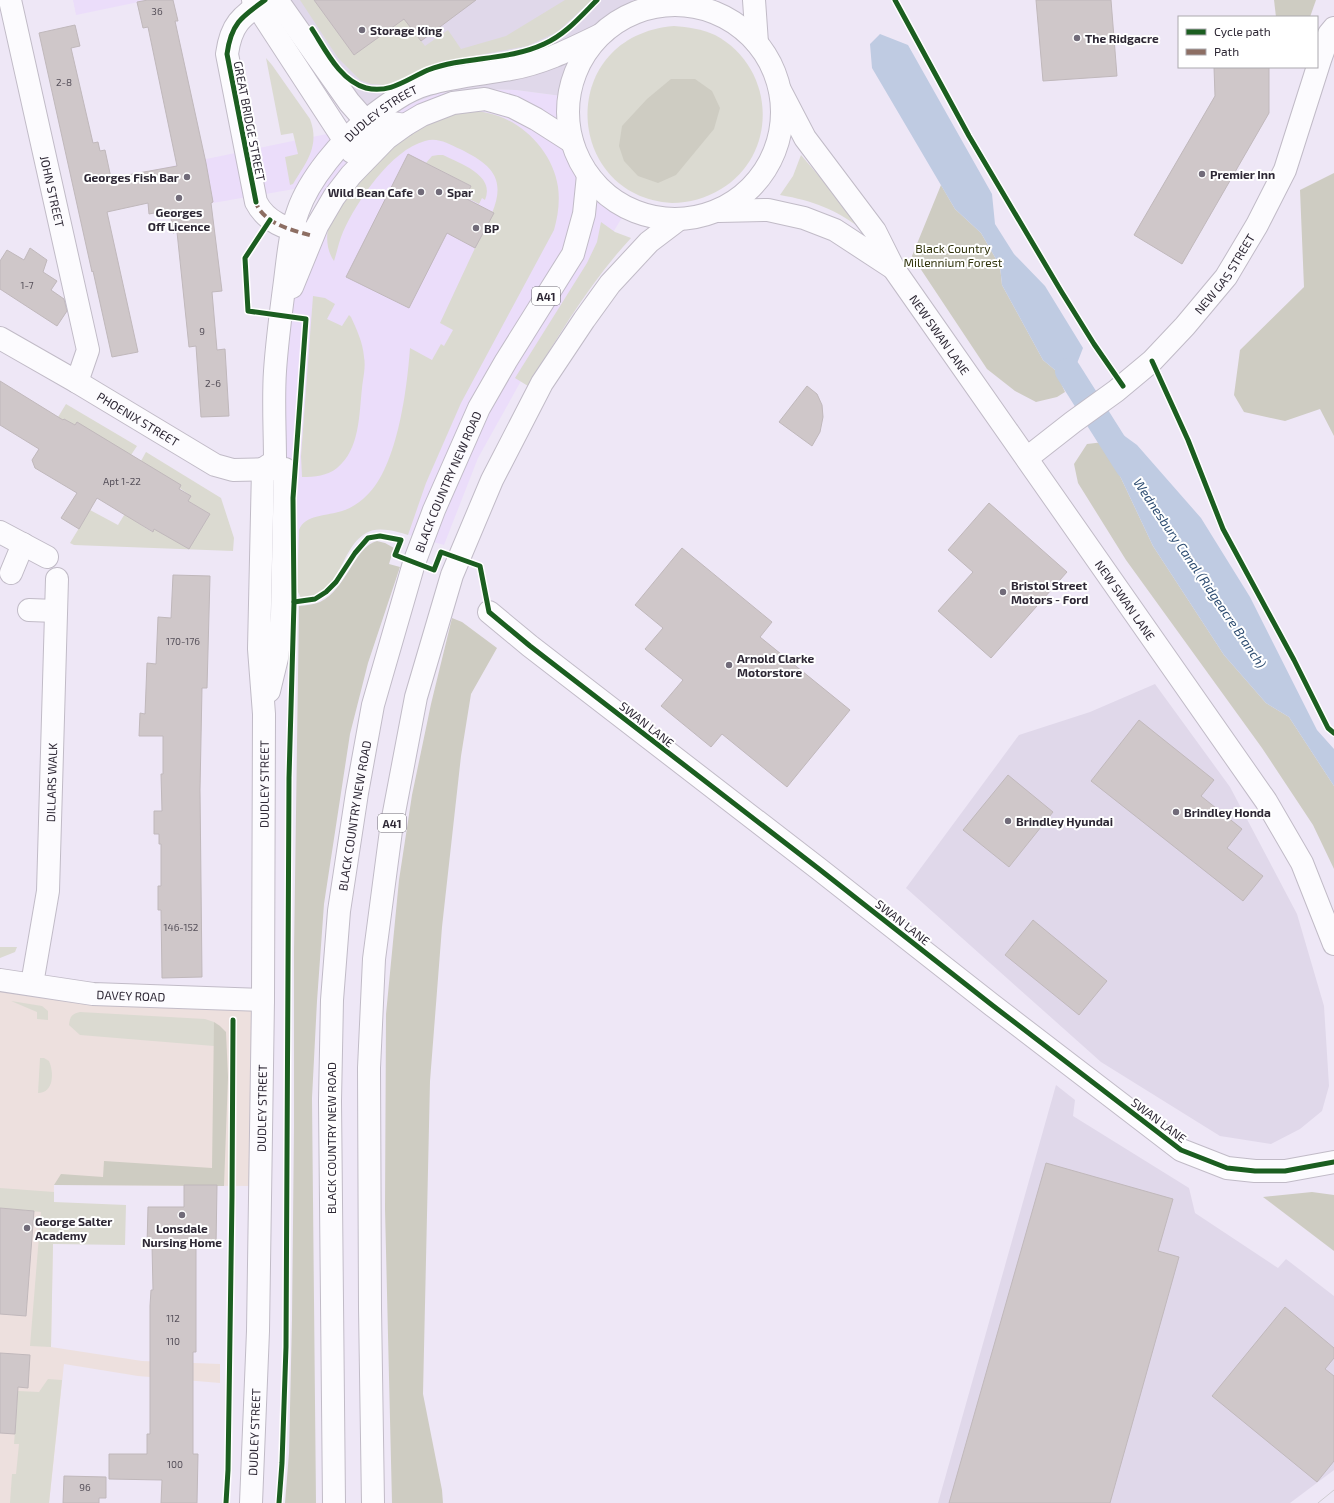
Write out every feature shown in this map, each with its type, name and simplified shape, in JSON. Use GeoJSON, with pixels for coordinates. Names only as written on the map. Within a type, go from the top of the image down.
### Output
{"type":"FeatureCollection","features":[{"type":"Feature","properties":{"kind":"main road","name":"JOHN STREET"},"geometry":{"type":"LineString","coordinates":[[10,0],[88,350],[77,382]]}},
{"type":"Feature","properties":{"kind":"main road"},"geometry":{"type":"LineString","coordinates":[[633,0],[583,57],[572,82],[568,111],[572,142],[588,175],[602,190],[628,208],[655,218],[678,220],[700,217],[719,210],[744,194],[764,173],[778,144],[782,122],[780,90]]}},
{"type":"Feature","properties":{"kind":"main road"},"geometry":{"type":"LineString","coordinates":[[754,0],[757,43]]}},
{"type":"Feature","properties":{"kind":"main road"},"geometry":{"type":"LineString","coordinates":[[263,1],[375,131]]}},
{"type":"Feature","properties":{"kind":"main road"},"geometry":{"type":"LineString","coordinates":[[263,1],[345,142]]}},
{"type":"Feature","properties":{"kind":"main road","name":"GREAT BRIDGE STREET"},"geometry":{"type":"LineString","coordinates":[[263,1],[239,20],[231,35],[227,54],[256,202],[259,210],[270,220],[280,226],[303,233]]}},
{"type":"Feature","properties":{"kind":"main road","name":"DUDLEY STREET"},"geometry":{"type":"LineString","coordinates":[[252,1503],[258,1338],[263,1000],[264,714],[259,649],[263,469],[265,410],[275,371],[280,315],[290,242],[317,226],[351,174],[375,131],[379,110],[399,98],[428,84],[511,69],[547,60],[630,15],[651,7],[689,5],[704,8],[722,15],[735,23],[757,43],[770,62],[780,90]]}},
{"type":"Feature","properties":{"kind":"main road","name":"NEW GAS STREET"},"geometry":{"type":"LineString","coordinates":[[1318,66],[1329,34],[1334,28]]}},
{"type":"Feature","properties":{"kind":"main road","name":"NEW GAS STREET"},"geometry":{"type":"LineString","coordinates":[[1027,458],[1116,392],[1161,351],[1185,326],[1226,277],[1257,225],[1285,170],[1317,68]]}},
{"type":"Feature","properties":{"kind":"main road","name":"NEW SWAN LANE"},"geometry":{"type":"LineString","coordinates":[[780,90],[805,138],[875,231],[894,269],[1266,801],[1302,863],[1334,944]]}},
{"type":"Feature","properties":{"kind":"main road","name":"DUDLEY STREET"},"geometry":{"type":"LineString","coordinates":[[303,233],[298,210],[309,188],[322,168],[358,127],[375,131],[405,125],[439,108],[453,103],[485,99],[513,107],[536,119],[572,142]]}},
{"type":"Feature","properties":{"kind":"main road","name":"BLACK COUNTRY NEW ROAD"},"geometry":{"type":"LineString","coordinates":[[334,1503],[330,1109],[332,1000],[339,911],[357,793],[373,705],[414,563],[434,510],[479,408],[506,361],[573,254],[584,214],[588,175]]}},
{"type":"Feature","properties":{"kind":"main road","name":"NEW SWAN LANE"},"geometry":{"type":"LineString","coordinates":[[719,210],[768,210],[804,218],[835,230],[894,269]]}},
{"type":"Feature","properties":{"kind":"main road","name":"A41"},"geometry":{"type":"LineString","coordinates":[[373,1503],[370,1308],[369,1068],[374,959],[392,823],[416,697],[452,575],[492,480],[542,383],[610,284],[649,242],[678,220]]}},
{"type":"Feature","properties":{"kind":"main road","name":"PHOENIX STREET"},"geometry":{"type":"LineString","coordinates":[[0,338],[77,382],[215,465],[233,470],[285,469]]}},
{"type":"Feature","properties":{"kind":"main road","name":"DUDLEY STREET"},"geometry":{"type":"LineString","coordinates":[[264,714],[277,658],[282,615],[286,398],[275,371]]}},
{"type":"Feature","properties":{"kind":"main road"},"geometry":{"type":"LineString","coordinates":[[0,532],[47,557]]}},
{"type":"Feature","properties":{"kind":"main road"},"geometry":{"type":"LineString","coordinates":[[10,573],[23,544]]}},
{"type":"Feature","properties":{"kind":"main road","name":"DILLARS WALK"},"geometry":{"type":"LineString","coordinates":[[32,984],[48,892],[57,579]]}},
{"type":"Feature","properties":{"kind":"main road"},"geometry":{"type":"LineString","coordinates":[[29,610],[56,611]]}},
{"type":"Feature","properties":{"kind":"main road","name":"SWAN LANE"},"geometry":{"type":"LineString","coordinates":[[489,612],[536,651],[1181,1150],[1226,1168],[1255,1172],[1285,1171],[1334,1162]]}},
{"type":"Feature","properties":{"kind":"main road","name":"DAVEY ROAD"},"geometry":{"type":"LineString","coordinates":[[0,980],[93,994],[263,1000]]}},
{"type":"Feature","properties":{"kind":"shaded area"},"geometry":{"type":"Polygon","coordinates":[[[73,0],[148,0],[76,15],[73,0]]]}},
{"type":"Feature","properties":{"kind":"shaded area"},"geometry":{"type":"Polygon","coordinates":[[[264,0],[706,0],[704,8],[689,5],[651,7],[630,15],[609,27],[590,46],[577,67],[569,97],[516,90],[475,89],[440,93],[410,104],[385,122],[358,127],[297,51],[264,0]]]}},
{"type":"Feature","properties":{"kind":"shaded area"},"geometry":{"type":"Polygon","coordinates":[[[300,0],[314,0],[354,55],[404,19],[425,46],[448,30],[461,49],[506,36],[565,0],[592,0],[557,32],[527,46],[441,62],[424,68],[395,83],[385,85],[371,84],[360,80],[338,58],[300,0]]]}},
{"type":"Feature","properties":{"kind":"shaded area"},"geometry":{"type":"Polygon","coordinates":[[[674,26],[710,33],[735,49],[750,68],[759,88],[763,110],[761,133],[753,154],[740,173],[721,189],[709,195],[691,201],[678,203],[672,203],[636,194],[610,174],[593,147],[588,116],[592,85],[608,57],[635,36],[674,26]]]}},
{"type":"Feature","properties":{"kind":"shaded area"},"geometry":{"type":"Polygon","coordinates":[[[266,58],[310,119],[313,129],[313,145],[310,153],[293,184],[290,185],[285,157],[298,154],[293,133],[281,135],[266,58]]]}},
{"type":"Feature","properties":{"kind":"shaded area"},"geometry":{"type":"Polygon","coordinates":[[[475,89],[516,90],[569,97],[569,127],[572,142],[579,159],[588,175],[602,190],[628,208],[521,381],[478,458],[444,545],[399,532],[370,517],[313,581],[270,581],[275,469],[275,371],[302,233],[318,200],[300,188],[149,214],[143,172],[385,122],[410,104],[440,93],[475,89]]]}},
{"type":"Feature","properties":{"kind":"shaded area"},"geometry":{"type":"Polygon","coordinates":[[[464,111],[479,111],[501,117],[524,130],[543,150],[555,174],[558,187],[559,198],[557,219],[554,230],[461,403],[426,483],[408,535],[381,530],[366,533],[350,550],[333,581],[325,589],[315,595],[301,598],[297,590],[299,530],[306,521],[312,518],[336,513],[350,508],[363,499],[375,486],[384,470],[398,429],[403,407],[410,348],[432,360],[441,344],[444,346],[453,330],[440,323],[475,248],[493,214],[498,190],[496,181],[493,173],[480,160],[443,142],[434,140],[425,141],[412,146],[400,155],[376,178],[349,220],[342,235],[334,261],[329,252],[327,241],[329,225],[331,220],[374,162],[420,125],[464,111]]]}},
{"type":"Feature","properties":{"kind":"shaded area"},"geometry":{"type":"Polygon","coordinates":[[[443,155],[466,166],[481,177],[487,191],[485,200],[482,198],[479,204],[465,197],[471,186],[426,163],[432,156],[443,155]]]}},
{"type":"Feature","properties":{"kind":"shaded area"},"geometry":{"type":"Polygon","coordinates":[[[801,155],[858,222],[863,230],[824,207],[803,200],[780,195],[793,176],[801,155]]]}},
{"type":"Feature","properties":{"kind":"shaded area"},"geometry":{"type":"Polygon","coordinates":[[[601,222],[615,232],[631,238],[602,273],[563,328],[528,386],[515,378],[587,263],[597,242],[601,222]]]}},
{"type":"Feature","properties":{"kind":"shaded area"},"geometry":{"type":"Polygon","coordinates":[[[313,296],[325,298],[335,304],[327,319],[342,326],[349,315],[351,317],[362,347],[365,369],[357,431],[345,460],[329,473],[321,476],[302,477],[301,456],[313,296]]]}},
{"type":"Feature","properties":{"kind":"shaded area"},"geometry":{"type":"Polygon","coordinates":[[[66,404],[137,446],[131,455],[64,419],[60,425],[55,422],[66,404]]]}},
{"type":"Feature","properties":{"kind":"shaded area"},"geometry":{"type":"Polygon","coordinates":[[[146,452],[221,498],[234,538],[233,551],[74,545],[70,543],[90,510],[118,525],[126,512],[135,521],[152,532],[154,529],[195,539],[210,514],[188,501],[191,496],[141,461],[146,452]]]}},
{"type":"Feature","properties":{"kind":"shaded area"},"geometry":{"type":"Polygon","coordinates":[[[1155,684],[1230,787],[1297,914],[1324,1006],[1329,1086],[1322,1111],[1300,1129],[1271,1144],[1220,1136],[1101,1062],[906,888],[1019,735],[1090,712],[1155,684]]]}},
{"type":"Feature","properties":{"kind":"shaded area"},"geometry":{"type":"Polygon","coordinates":[[[0,947],[17,947],[15,952],[0,958],[0,947]]]}},
{"type":"Feature","properties":{"kind":"shaded area","name":"George Salter Academy"},"geometry":{"type":"Polygon","coordinates":[[[0,980],[263,1000],[260,1186],[54,1185],[51,1347],[142,1361],[220,1364],[220,1383],[138,1376],[64,1364],[49,1503],[0,1503],[0,980]]]}},
{"type":"Feature","properties":{"kind":"shaded area"},"geometry":{"type":"Polygon","coordinates":[[[11,1001],[42,1006],[48,1011],[48,1020],[37,1019],[37,1012],[11,1001]]]}},
{"type":"Feature","properties":{"kind":"shaded area"},"geometry":{"type":"Polygon","coordinates":[[[80,1012],[205,1019],[214,1022],[214,1046],[80,1035],[69,1025],[72,1016],[80,1012]]]}},
{"type":"Feature","properties":{"kind":"shaded area"},"geometry":{"type":"Polygon","coordinates":[[[40,1058],[44,1058],[49,1061],[52,1076],[50,1086],[47,1090],[38,1093],[40,1058]]]}},
{"type":"Feature","properties":{"kind":"shaded area"},"geometry":{"type":"Polygon","coordinates":[[[1056,1085],[1075,1100],[1073,1116],[1189,1188],[1195,1213],[1278,1268],[1286,1259],[1334,1296],[1334,1470],[1290,1503],[938,1503],[1056,1085]]]}},
{"type":"Feature","properties":{"kind":"shaded area"},"geometry":{"type":"Polygon","coordinates":[[[0,1188],[54,1192],[54,1202],[126,1205],[125,1245],[53,1244],[51,1347],[30,1346],[41,1212],[0,1208],[0,1188]]]}},
{"type":"Feature","properties":{"kind":"shaded area"},"geometry":{"type":"Polygon","coordinates":[[[48,1379],[62,1380],[49,1503],[10,1503],[12,1474],[16,1474],[19,1444],[14,1444],[18,1391],[39,1392],[48,1379]]]}},
{"type":"Feature","properties":{"kind":"green space"},"geometry":{"type":"Polygon","coordinates":[[[1274,0],[1316,0],[1310,16],[1276,16],[1274,0]]]}},
{"type":"Feature","properties":{"kind":"green space"},"geometry":{"type":"Polygon","coordinates":[[[671,79],[695,79],[712,91],[720,108],[714,129],[676,175],[658,183],[638,176],[624,161],[619,146],[622,126],[647,99],[671,79]]]}},
{"type":"Feature","properties":{"kind":"green space"},"geometry":{"type":"Polygon","coordinates":[[[1334,173],[1334,436],[1320,409],[1285,421],[1244,412],[1234,395],[1240,350],[1304,287],[1300,190],[1334,173]]]}},
{"type":"Feature","properties":{"kind":"green space","name":"Black Country Millennium Forest"},"geometry":{"type":"Polygon","coordinates":[[[941,185],[955,209],[981,233],[1000,266],[1002,285],[1043,360],[1055,370],[1065,392],[1057,397],[1036,402],[1015,391],[987,369],[912,256],[941,185]]]}},
{"type":"Feature","properties":{"kind":"green space"},"geometry":{"type":"Polygon","coordinates":[[[1104,442],[1153,546],[1224,655],[1266,703],[1289,717],[1334,786],[1334,869],[1313,825],[1262,748],[1126,560],[1078,483],[1074,464],[1087,444],[1104,442]]]}},
{"type":"Feature","properties":{"kind":"green space"},"geometry":{"type":"Polygon","coordinates":[[[377,541],[394,548],[389,564],[400,567],[368,663],[350,734],[324,904],[317,1001],[312,1098],[316,1503],[285,1503],[289,1453],[292,1319],[294,951],[299,606],[320,602],[329,596],[344,579],[362,551],[377,541]]]}},
{"type":"Feature","properties":{"kind":"green space"},"geometry":{"type":"Polygon","coordinates":[[[452,618],[462,622],[497,648],[471,694],[461,756],[442,927],[430,1081],[423,1394],[442,1490],[443,1503],[392,1503],[385,1209],[386,1014],[399,880],[412,795],[431,704],[452,618]]]}},
{"type":"Feature","properties":{"kind":"green space"},"geometry":{"type":"Polygon","coordinates":[[[214,1022],[226,1032],[228,1077],[224,1186],[54,1185],[61,1174],[103,1177],[104,1161],[212,1168],[214,1022]]]}},
{"type":"Feature","properties":{"kind":"green space"},"geometry":{"type":"Polygon","coordinates":[[[1312,1192],[1334,1195],[1334,1251],[1263,1197],[1312,1192]]]}},
{"type":"Feature","properties":{"kind":"water"},"geometry":{"type":"Polygon","coordinates":[[[880,34],[908,45],[992,194],[995,224],[1014,254],[1045,286],[1083,348],[1076,366],[1055,370],[1043,360],[1002,285],[1000,266],[981,233],[955,209],[872,68],[870,44],[880,34]]]}},
{"type":"Feature","properties":{"kind":"water"},"geometry":{"type":"Polygon","coordinates":[[[1115,429],[1137,445],[1201,518],[1250,597],[1317,730],[1334,749],[1334,786],[1289,717],[1266,703],[1224,655],[1153,546],[1104,442],[1115,429]]]}},
{"type":"Feature","properties":{"kind":"building"},"geometry":{"type":"Polygon","coordinates":[[[148,0],[173,0],[178,21],[175,21],[206,163],[213,202],[211,203],[222,291],[212,292],[217,350],[225,349],[229,416],[201,417],[196,346],[189,347],[177,232],[173,233],[170,210],[149,214],[148,203],[107,212],[138,352],[112,357],[39,33],[75,25],[80,46],[71,48],[93,143],[98,142],[100,151],[105,150],[111,178],[177,166],[148,27],[143,28],[137,2],[148,0]]]}},
{"type":"Feature","properties":{"kind":"building","name":"Storage King"},"geometry":{"type":"Polygon","coordinates":[[[314,0],[476,0],[421,41],[404,19],[354,55],[314,0]]]}},
{"type":"Feature","properties":{"kind":"building","name":"The Ridgacre"},"geometry":{"type":"Polygon","coordinates":[[[1036,0],[1111,0],[1117,76],[1043,81],[1036,0]]]}},
{"type":"Feature","properties":{"kind":"building","name":"Premier Inn"},"geometry":{"type":"Polygon","coordinates":[[[1214,68],[1269,68],[1269,113],[1182,264],[1134,235],[1215,96],[1214,68]]]}},
{"type":"Feature","properties":{"kind":"building","name":"BP"},"geometry":{"type":"Polygon","coordinates":[[[408,154],[471,186],[465,198],[494,213],[475,248],[447,233],[409,308],[346,277],[408,154]]]}},
{"type":"Feature","properties":{"kind":"building"},"geometry":{"type":"Polygon","coordinates":[[[30,248],[47,260],[43,272],[57,281],[51,290],[64,299],[67,311],[57,326],[0,289],[0,261],[7,250],[24,260],[30,248]]]}},
{"type":"Feature","properties":{"kind":"building"},"geometry":{"type":"Polygon","coordinates":[[[0,381],[63,420],[64,419],[75,425],[77,422],[181,485],[179,489],[191,496],[188,501],[210,514],[189,549],[154,529],[153,532],[97,498],[79,529],[61,518],[77,493],[35,468],[32,460],[39,449],[0,425],[0,381]]]}},
{"type":"Feature","properties":{"kind":"building"},"geometry":{"type":"Polygon","coordinates":[[[807,386],[817,394],[822,405],[823,417],[820,432],[812,446],[779,422],[807,386]]]}},
{"type":"Feature","properties":{"kind":"building","name":"Bristol Street Motors - Ford"},"geometry":{"type":"Polygon","coordinates":[[[989,503],[1067,572],[991,658],[938,611],[973,572],[948,550],[989,503]]]}},
{"type":"Feature","properties":{"kind":"building","name":"Arnold Clarke Motorstore"},"geometry":{"type":"Polygon","coordinates":[[[682,548],[772,622],[760,637],[850,710],[787,787],[722,734],[711,747],[661,706],[683,680],[645,649],[663,628],[635,605],[682,548]]]}},
{"type":"Feature","properties":{"kind":"building"},"geometry":{"type":"Polygon","coordinates":[[[173,575],[210,576],[207,688],[202,688],[200,790],[202,977],[162,978],[161,910],[158,910],[158,886],[161,886],[161,844],[159,844],[159,834],[154,834],[154,811],[162,811],[161,774],[163,774],[163,736],[139,736],[140,713],[145,714],[147,663],[156,664],[158,617],[171,618],[173,575]]]}},
{"type":"Feature","properties":{"kind":"building","name":"Brindley Honda"},"geometry":{"type":"Polygon","coordinates":[[[1139,720],[1214,780],[1201,796],[1242,829],[1227,848],[1263,876],[1243,901],[1091,781],[1139,720]]]}},
{"type":"Feature","properties":{"kind":"building","name":"Brindley Hyundai"},"geometry":{"type":"Polygon","coordinates":[[[1008,775],[1053,812],[1009,867],[963,830],[1008,775]]]}},
{"type":"Feature","properties":{"kind":"building"},"geometry":{"type":"Polygon","coordinates":[[[1033,920],[1107,981],[1079,1015],[1005,955],[1033,920]]]}},
{"type":"Feature","properties":{"kind":"building"},"geometry":{"type":"Polygon","coordinates":[[[1046,1163],[1173,1199],[1158,1251],[1179,1257],[1110,1503],[949,1503],[1046,1163]]]}},
{"type":"Feature","properties":{"kind":"building"},"geometry":{"type":"Polygon","coordinates":[[[184,1185],[217,1185],[216,1246],[196,1245],[196,1352],[193,1352],[193,1454],[198,1454],[197,1503],[161,1503],[162,1480],[109,1479],[109,1454],[147,1454],[147,1434],[150,1434],[150,1306],[151,1290],[153,1290],[152,1245],[147,1245],[148,1207],[184,1207],[184,1185]]]}},
{"type":"Feature","properties":{"kind":"building","name":"George Salter Academy"},"geometry":{"type":"Polygon","coordinates":[[[0,1208],[34,1211],[26,1316],[0,1314],[0,1208]]]}},
{"type":"Feature","properties":{"kind":"building"},"geometry":{"type":"Polygon","coordinates":[[[1285,1307],[1334,1348],[1334,1358],[1325,1369],[1334,1376],[1334,1461],[1317,1482],[1212,1396],[1285,1307]]]}},
{"type":"Feature","properties":{"kind":"building"},"geometry":{"type":"Polygon","coordinates":[[[0,1353],[30,1355],[28,1388],[18,1387],[15,1434],[0,1433],[0,1353]]]}},
{"type":"Feature","properties":{"kind":"building"},"geometry":{"type":"Polygon","coordinates":[[[64,1476],[106,1477],[106,1498],[99,1498],[99,1503],[63,1503],[64,1476]]]}},
{"type":"Feature","properties":{"kind":"waterway","name":"Wednesbury Canal (Ridgeacre Branch)"},"geometry":{"type":"LineString","coordinates":[[1068,371],[1128,466]]}},
{"type":"Feature","properties":{"kind":"tram line"},"geometry":{"type":"LineString","coordinates":[[1318,1503],[1334,1490]]}},
{"type":"Feature","properties":{"kind":"marked path"},"geometry":{"type":"LineString","coordinates":[[255,200],[264,215],[279,225],[313,236]]}},
{"type":"Feature","properties":{"kind":"cycle path"},"geometry":{"type":"LineString","coordinates":[[256,202],[227,54],[231,35],[238,22],[265,0]]}},
{"type":"Feature","properties":{"kind":"cycle path"},"geometry":{"type":"LineString","coordinates":[[312,29],[328,55],[348,79],[366,88],[383,89],[398,85],[428,70],[442,66],[457,62],[516,53],[544,44],[559,36],[579,19],[597,0]]}},
{"type":"Feature","properties":{"kind":"cycle path"},"geometry":{"type":"LineString","coordinates":[[895,0],[969,136],[1061,291],[1094,344],[1123,386]]}},
{"type":"Feature","properties":{"kind":"cycle path"},"geometry":{"type":"LineString","coordinates":[[270,220],[245,258],[248,311],[306,319],[293,498],[294,602],[289,778],[286,1347],[282,1463],[279,1503]]}},
{"type":"Feature","properties":{"kind":"cycle path"},"geometry":{"type":"LineString","coordinates":[[1152,361],[1188,440],[1223,529],[1294,660],[1328,728],[1334,733]]}},
{"type":"Feature","properties":{"kind":"cycle path"},"geometry":{"type":"LineString","coordinates":[[294,602],[315,599],[326,592],[336,582],[355,553],[368,538],[380,536],[401,540],[395,555],[434,570],[441,552],[480,566],[489,612],[530,646],[1181,1150],[1227,1168],[1255,1171],[1285,1171],[1334,1162]]}},
{"type":"Feature","properties":{"kind":"cycle path"},"geometry":{"type":"LineString","coordinates":[[226,1503],[228,1470],[232,1197],[233,1020]]}},
{"type":"Feature","properties":{"kind":"place","name":"Storage King"},"geometry":{"type":"Point","coordinates":[362,30]}},
{"type":"Feature","properties":{"kind":"place","name":"The Ridgacre"},"geometry":{"type":"Point","coordinates":[1077,38]}},
{"type":"Feature","properties":{"kind":"place","name":"Premier Inn"},"geometry":{"type":"Point","coordinates":[1202,174]}},
{"type":"Feature","properties":{"kind":"place","name":"Georges Fish Bar"},"geometry":{"type":"Point","coordinates":[187,177]}},
{"type":"Feature","properties":{"kind":"place","name":"Wild Bean Cafe"},"geometry":{"type":"Point","coordinates":[421,192]}},
{"type":"Feature","properties":{"kind":"place","name":"Spar"},"geometry":{"type":"Point","coordinates":[439,192]}},
{"type":"Feature","properties":{"kind":"place","name":"Georges Off Licence"},"geometry":{"type":"Point","coordinates":[179,198]}},
{"type":"Feature","properties":{"kind":"place","name":"BP"},"geometry":{"type":"Point","coordinates":[476,228]}},
{"type":"Feature","properties":{"kind":"place","name":"Bristol Street Motors - Ford"},"geometry":{"type":"Point","coordinates":[1003,592]}},
{"type":"Feature","properties":{"kind":"place","name":"Arnold Clarke Motorstore"},"geometry":{"type":"Point","coordinates":[729,665]}},
{"type":"Feature","properties":{"kind":"place","name":"Brindley Honda"},"geometry":{"type":"Point","coordinates":[1176,812]}},
{"type":"Feature","properties":{"kind":"place","name":"Brindley Hyundai"},"geometry":{"type":"Point","coordinates":[1008,821]}},
{"type":"Feature","properties":{"kind":"place","name":"Lonsdale Nursing Home"},"geometry":{"type":"Point","coordinates":[182,1215]}},
{"type":"Feature","properties":{"kind":"place","name":"George Salter Academy"},"geometry":{"type":"Point","coordinates":[27,1228]}}]}
